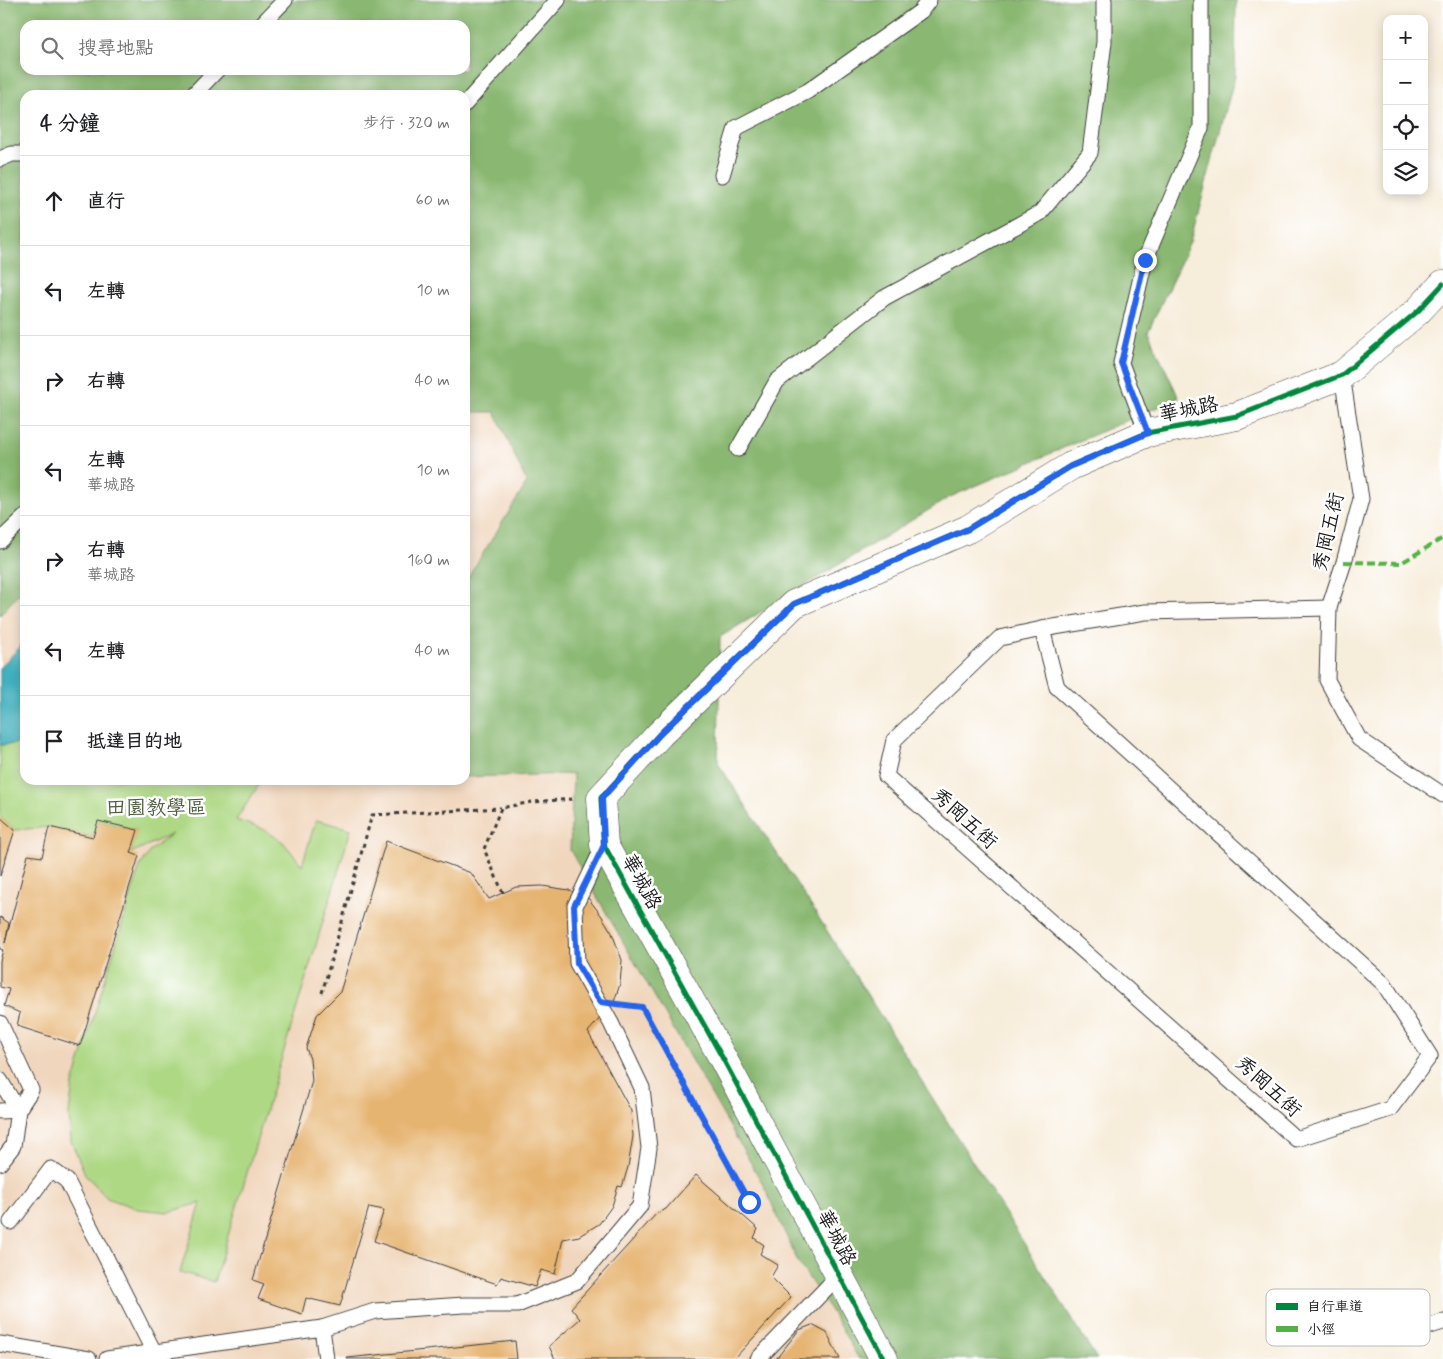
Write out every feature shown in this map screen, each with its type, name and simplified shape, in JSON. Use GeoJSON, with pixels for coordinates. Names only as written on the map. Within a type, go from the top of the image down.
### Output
{"type":"FeatureCollection","features":[{"type":"Feature","properties":{"kind":"street","name":"華城路"},"geometry":{"type":"LineString","coordinates":[[884,1359],[717,1049],[604,845],[602,798],[660,734],[794,604],[968,529],[1071,466],[1148,433],[1237,416],[1342,375],[1418,312],[1443,284]]}},
{"type":"Feature","properties":{"kind":"lane"},"geometry":{"type":"LineString","coordinates":[[266,20],[285,0]]}},
{"type":"Feature","properties":{"kind":"lane"},"geometry":{"type":"LineString","coordinates":[[470,98],[558,0]]}},
{"type":"Feature","properties":{"kind":"lane"},"geometry":{"type":"LineString","coordinates":[[722,175],[736,128],[808,91],[921,11],[929,0]]}},
{"type":"Feature","properties":{"kind":"lane"},"geometry":{"type":"LineString","coordinates":[[738,449],[777,381],[884,298],[1040,213],[1090,153],[1104,42],[1104,0]]}},
{"type":"Feature","properties":{"kind":"lane"},"geometry":{"type":"LineString","coordinates":[[1148,433],[1121,363],[1145,260],[1201,128],[1201,0]]}},
{"type":"Feature","properties":{"kind":"lane"},"geometry":{"type":"LineString","coordinates":[[198,90],[212,75]]}},
{"type":"Feature","properties":{"kind":"lane"},"geometry":{"type":"LineString","coordinates":[[0,159],[12,154],[20,154]]}},
{"type":"Feature","properties":{"kind":"lane","name":"秀岡五街"},"geometry":{"type":"LineString","coordinates":[[1342,375],[1361,499],[1329,608],[1327,680],[1359,739],[1443,795]]}},
{"type":"Feature","properties":{"kind":"lane"},"geometry":{"type":"LineString","coordinates":[[0,541],[20,522]]}},
{"type":"Feature","properties":{"kind":"lane","name":"秀岡五街"},"geometry":{"type":"LineString","coordinates":[[1042,629],[1057,687],[1384,984],[1430,1056],[1390,1109],[1296,1139],[886,776],[894,740],[1000,638],[1042,629],[1145,612],[1329,608]]}},
{"type":"Feature","properties":{"kind":"lane"},"geometry":{"type":"LineString","coordinates":[[107,1359],[322,1328],[375,1311],[464,1305],[517,1305],[577,1281],[640,1206],[649,1148],[642,1088],[600,1002],[577,964],[574,906],[604,845]]}},
{"type":"Feature","properties":{"kind":"lane"},"geometry":{"type":"LineString","coordinates":[[0,1023],[31,1090],[18,1110],[13,1146],[0,1163]]}},
{"type":"Feature","properties":{"kind":"lane"},"geometry":{"type":"LineString","coordinates":[[0,1080],[18,1110]]}},
{"type":"Feature","properties":{"kind":"lane"},"geometry":{"type":"LineString","coordinates":[[0,1111],[18,1110]]}},
{"type":"Feature","properties":{"kind":"lane"},"geometry":{"type":"LineString","coordinates":[[11,1222],[51,1169],[66,1181],[154,1352]]}},
{"type":"Feature","properties":{"kind":"lane"},"geometry":{"type":"LineString","coordinates":[[758,1359],[839,1275]]}},
{"type":"Feature","properties":{"kind":"lane"},"geometry":{"type":"LineString","coordinates":[[1430,1326],[1443,1322]]}},
{"type":"Feature","properties":{"kind":"lane"},"geometry":{"type":"LineString","coordinates":[[322,1328],[326,1359]]}},
{"type":"Feature","properties":{"kind":"lane"},"geometry":{"type":"LineString","coordinates":[[0,1344],[89,1359]]}},
{"type":"Feature","properties":{"kind":"path"},"geometry":{"type":"LineString","coordinates":[[322,993],[372,815],[501,808],[532,802],[602,798]]}},
{"type":"Feature","properties":{"kind":"path"},"geometry":{"type":"LineString","coordinates":[[501,808],[484,849],[503,893]]}},
{"type":"Feature","properties":{"kind":"path"},"geometry":{"type":"LineString","coordinates":[[600,1002],[642,1007],[749,1202]]}},
{"type":"Feature","properties":{"kind":"shaded area"},"geometry":{"type":"Polygon","coordinates":[[[470,412],[495,412],[527,484],[470,574],[470,412]]]}},
{"type":"Feature","properties":{"kind":"shaded area"},"geometry":{"type":"Polygon","coordinates":[[[20,593],[20,785],[470,785],[470,777],[573,774],[570,850],[763,1184],[798,1262],[831,1311],[859,1359],[0,1359],[0,615],[20,593]]]}},
{"type":"Feature","properties":{"kind":"green space"},"geometry":{"type":"Polygon","coordinates":[[[0,0],[1236,0],[1235,76],[1190,242],[1148,332],[1179,398],[950,497],[720,637],[718,763],[817,915],[1097,1359],[859,1359],[831,1311],[798,1262],[763,1184],[570,850],[573,774],[470,777],[470,574],[527,483],[495,412],[470,412],[470,90],[20,90],[20,593],[0,615],[0,0]]]}},
{"type":"Feature","properties":{"kind":"green space","name":"田園教學區"},"geometry":{"type":"Polygon","coordinates":[[[20,743],[20,785],[259,785],[236,820],[263,829],[283,842],[302,865],[316,820],[351,829],[214,1282],[180,1272],[201,1203],[168,1212],[138,1209],[107,1198],[85,1174],[71,1141],[69,1114],[73,1084],[140,866],[151,850],[172,834],[131,853],[137,830],[98,821],[93,837],[49,827],[15,830],[0,817],[0,745],[20,743]]]}},
{"type":"Feature","properties":{"kind":"water"},"geometry":{"type":"Polygon","coordinates":[[[20,647],[20,743],[0,745],[0,667],[20,647]]]}},
{"type":"Feature","properties":{"kind":"building"},"geometry":{"type":"Polygon","coordinates":[[[0,817],[15,830],[0,876],[0,817]]]}},
{"type":"Feature","properties":{"kind":"building"},"geometry":{"type":"Polygon","coordinates":[[[98,821],[138,830],[131,853],[139,856],[80,1046],[17,1026],[20,1013],[4,1006],[9,989],[0,987],[0,961],[3,950],[0,949],[0,917],[9,923],[5,943],[28,855],[42,857],[49,827],[93,837],[98,821]]]}},
{"type":"Feature","properties":{"kind":"building"},"geometry":{"type":"Polygon","coordinates":[[[386,841],[471,873],[489,899],[516,887],[542,886],[569,890],[588,898],[601,915],[612,933],[622,960],[620,984],[614,1002],[588,1032],[631,1111],[633,1136],[628,1167],[622,1187],[618,1186],[612,1206],[599,1224],[579,1236],[563,1239],[555,1274],[541,1270],[535,1287],[501,1277],[497,1284],[374,1241],[384,1210],[369,1207],[340,1306],[306,1298],[302,1314],[258,1299],[264,1284],[253,1280],[312,1081],[310,1059],[306,1048],[317,1015],[340,992],[386,841]]]}},
{"type":"Feature","properties":{"kind":"building"},"geometry":{"type":"Polygon","coordinates":[[[696,1175],[758,1229],[754,1238],[764,1245],[760,1254],[778,1265],[771,1277],[791,1297],[734,1359],[555,1359],[549,1346],[580,1319],[571,1308],[657,1213],[666,1209],[696,1175]]]}},
{"type":"Feature","properties":{"kind":"building"},"geometry":{"type":"Polygon","coordinates":[[[812,1325],[827,1333],[840,1359],[776,1359],[799,1330],[812,1325]]]}},
{"type":"Feature","properties":{"kind":"building"},"geometry":{"type":"Polygon","coordinates":[[[515,1341],[517,1359],[347,1359],[347,1358],[515,1341]]]}},
{"type":"Feature","properties":{"kind":"marked path"},"geometry":{"type":"LineString","coordinates":[[1344,562],[1401,563],[1443,538]]}},
{"type":"Feature","properties":{"kind":"cycle path"},"geometry":{"type":"LineString","coordinates":[[884,1359],[722,1057],[604,845],[601,798],[660,734],[794,604],[968,529],[1071,466],[1147,433],[1237,416],[1342,375],[1418,311],[1443,284]]}},
{"type":"Feature","properties":{"kind":"route"},"geometry":{"type":"LineString","coordinates":[[749,1202],[642,1007],[600,1002],[577,964],[574,906],[604,845],[602,798],[660,734],[794,604],[968,529],[1071,466],[1148,433],[1121,363],[1145,260]]}}]}
